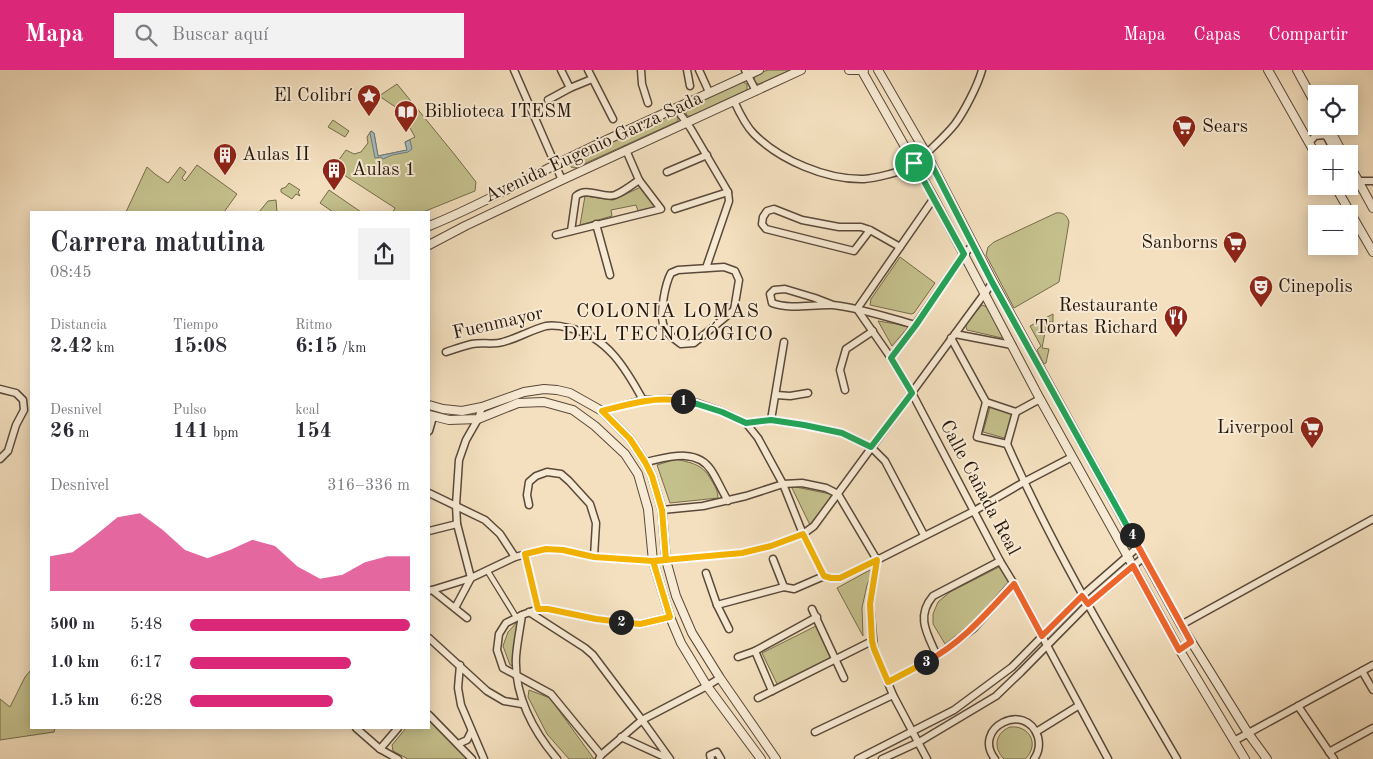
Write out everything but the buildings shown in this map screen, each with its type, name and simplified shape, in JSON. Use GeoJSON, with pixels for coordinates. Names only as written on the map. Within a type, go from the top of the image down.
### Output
{"type":"FeatureCollection","features":[{"type":"Feature","properties":{"kind":"street"},"geometry":{"type":"LineString","coordinates":[[514,70],[562,180]]}},
{"type":"Feature","properties":{"kind":"street"},"geometry":{"type":"LineString","coordinates":[[561,70],[570,88]]}},
{"type":"Feature","properties":{"kind":"street"},"geometry":{"type":"LineString","coordinates":[[588,70],[613,119]]}},
{"type":"Feature","properties":{"kind":"street"},"geometry":{"type":"LineString","coordinates":[[640,70],[648,103]]}},
{"type":"Feature","properties":{"kind":"street"},"geometry":{"type":"LineString","coordinates":[[687,70],[690,86]]}},
{"type":"Feature","properties":{"kind":"street"},"geometry":{"type":"LineString","coordinates":[[699,70],[709,92]]}},
{"type":"Feature","properties":{"kind":"street","name":"Avenida Eugenio Garza Sada"},"geometry":{"type":"LineString","coordinates":[[430,226],[458,214],[555,164],[746,73],[758,70]]}},
{"type":"Feature","properties":{"kind":"street","name":"Avenida Eugenio Garza Sada"},"geometry":{"type":"LineString","coordinates":[[430,244],[562,180],[800,70]]}},
{"type":"Feature","properties":{"kind":"street"},"geometry":{"type":"LineString","coordinates":[[849,70],[863,70],[985,292],[1040,399],[1179,650],[1245,759]]}},
{"type":"Feature","properties":{"kind":"street"},"geometry":{"type":"LineString","coordinates":[[878,70],[926,154],[992,282],[1181,625],[1248,733],[1267,759]]}},
{"type":"Feature","properties":{"kind":"street"},"geometry":{"type":"LineString","coordinates":[[734,101],[753,133],[775,152],[802,165],[837,176],[864,179],[890,174],[910,167],[926,154],[955,124],[976,87],[982,70]]}},
{"type":"Feature","properties":{"kind":"street"},"geometry":{"type":"LineString","coordinates":[[1268,70],[1309,143],[1314,136],[1324,135],[1331,145]]}},
{"type":"Feature","properties":{"kind":"street"},"geometry":{"type":"LineString","coordinates":[[1297,70],[1308,90]]}},
{"type":"Feature","properties":{"kind":"street"},"geometry":{"type":"LineString","coordinates":[[746,73],[756,91]]}},
{"type":"Feature","properties":{"kind":"street"},"geometry":{"type":"LineString","coordinates":[[548,100],[592,79]]}},
{"type":"Feature","properties":{"kind":"street"},"geometry":{"type":"LineString","coordinates":[[676,108],[707,155],[728,192],[729,201],[706,268]]}},
{"type":"Feature","properties":{"kind":"street"},"geometry":{"type":"LineString","coordinates":[[556,235],[661,209],[639,180],[626,150]]}},
{"type":"Feature","properties":{"kind":"street"},"geometry":{"type":"LineString","coordinates":[[667,172],[707,155]]}},
{"type":"Feature","properties":{"kind":"street"},"geometry":{"type":"LineString","coordinates":[[571,232],[576,196],[583,192],[607,196],[616,195],[639,180]]}},
{"type":"Feature","properties":{"kind":"street"},"geometry":{"type":"LineString","coordinates":[[1373,181],[1358,181],[1373,208]]}},
{"type":"Feature","properties":{"kind":"street"},"geometry":{"type":"LineString","coordinates":[[675,209],[728,192]]}},
{"type":"Feature","properties":{"kind":"street"},"geometry":{"type":"LineString","coordinates":[[1340,195],[1373,252]]}},
{"type":"Feature","properties":{"kind":"street"},"geometry":{"type":"LineString","coordinates":[[858,309],[934,198]]}},
{"type":"Feature","properties":{"kind":"street"},"geometry":{"type":"LineString","coordinates":[[870,230],[854,252],[766,229],[762,224],[767,211],[774,209],[802,220],[839,227],[861,227],[870,230],[900,247]]}},
{"type":"Feature","properties":{"kind":"street"},"geometry":{"type":"LineString","coordinates":[[458,214],[465,226]]}},
{"type":"Feature","properties":{"kind":"street"},"geometry":{"type":"LineString","coordinates":[[596,224],[610,275]]}},
{"type":"Feature","properties":{"kind":"street"},"geometry":{"type":"LineString","coordinates":[[891,358],[916,325],[964,254],[973,245]]}},
{"type":"Feature","properties":{"kind":"street"},"geometry":{"type":"LineString","coordinates":[[724,267],[735,271],[738,280],[734,310],[694,343],[681,344],[670,336],[663,324],[663,303],[667,280],[671,273],[678,270],[706,268],[724,267]]}},
{"type":"Feature","properties":{"kind":"street"},"geometry":{"type":"LineString","coordinates":[[430,590],[471,578],[515,557],[546,549],[563,550],[594,557],[653,561],[742,553],[771,546],[803,534],[814,526],[838,494],[992,282]]}},
{"type":"Feature","properties":{"kind":"street"},"geometry":{"type":"LineString","coordinates":[[833,305],[785,289],[774,290],[770,294],[772,302],[780,306],[833,305],[858,309],[916,325]]}},
{"type":"Feature","properties":{"kind":"street","name":"Calle Cañada Real"},"geometry":{"type":"LineString","coordinates":[[858,309],[912,393],[1105,758]]}},
{"type":"Feature","properties":{"kind":"street","name":"Fuenmayor"},"geometry":{"type":"LineString","coordinates":[[446,352],[472,344],[500,343],[548,326],[572,329],[594,339],[612,353],[628,372],[643,400]]}},
{"type":"Feature","properties":{"kind":"street"},"geometry":{"type":"LineString","coordinates":[[846,390],[840,370],[846,349],[873,331]]}},
{"type":"Feature","properties":{"kind":"street"},"geometry":{"type":"LineString","coordinates":[[953,336],[1012,345]]}},
{"type":"Feature","properties":{"kind":"street"},"geometry":{"type":"LineString","coordinates":[[953,336],[986,402],[977,437],[1007,444]]}},
{"type":"Feature","properties":{"kind":"street"},"geometry":{"type":"LineString","coordinates":[[771,420],[784,342]]}},
{"type":"Feature","properties":{"kind":"street"},"geometry":{"type":"LineString","coordinates":[[0,389],[16,393],[23,400],[24,410],[16,425],[8,452],[0,459]]}},
{"type":"Feature","properties":{"kind":"street"},"geometry":{"type":"LineString","coordinates":[[430,406],[462,411],[482,407],[524,392],[544,389],[557,390],[570,393],[602,411],[630,439],[652,476],[662,510],[666,560],[676,596],[692,632],[720,678],[776,759]]}},
{"type":"Feature","properties":{"kind":"street"},"geometry":{"type":"LineString","coordinates":[[776,395],[790,396],[808,393]]}},
{"type":"Feature","properties":{"kind":"street"},"geometry":{"type":"LineString","coordinates":[[602,411],[643,400],[670,399],[697,404],[722,412],[746,423],[758,438],[783,484],[803,534],[824,576]]}},
{"type":"Feature","properties":{"kind":"street"},"geometry":{"type":"LineString","coordinates":[[1040,399],[1016,412],[1007,444],[1024,482],[1082,596],[1177,759]]}},
{"type":"Feature","properties":{"kind":"street"},"geometry":{"type":"LineString","coordinates":[[431,416],[478,420],[518,403],[544,402],[573,410],[596,426],[625,454],[638,474],[648,509],[653,561],[670,617],[681,643],[707,686],[761,759]]}},
{"type":"Feature","properties":{"kind":"street"},"geometry":{"type":"LineString","coordinates":[[986,402],[1016,412]]}},
{"type":"Feature","properties":{"kind":"street"},"geometry":{"type":"LineString","coordinates":[[455,608],[471,578],[457,524],[456,505],[459,460],[466,440],[478,420],[482,407]]}},
{"type":"Feature","properties":{"kind":"street"},"geometry":{"type":"LineString","coordinates":[[746,423],[771,420],[804,425],[842,433],[871,447],[885,461],[924,535]]}},
{"type":"Feature","properties":{"kind":"street"},"geometry":{"type":"LineString","coordinates":[[645,462],[680,455],[700,460],[710,468],[728,501]]}},
{"type":"Feature","properties":{"kind":"street"},"geometry":{"type":"LineString","coordinates":[[717,605],[784,587],[794,589],[824,576],[840,578],[974,511],[1072,456]]}},
{"type":"Feature","properties":{"kind":"street"},"geometry":{"type":"LineString","coordinates":[[529,505],[527,495],[529,482],[536,476],[547,472],[561,474],[570,481],[590,504],[596,523],[594,557]]}},
{"type":"Feature","properties":{"kind":"street"},"geometry":{"type":"LineString","coordinates":[[662,510],[704,506],[728,501],[783,484],[802,483],[826,488],[838,494],[877,560],[870,604],[874,649],[894,695],[927,759]]}},
{"type":"Feature","properties":{"kind":"street"},"geometry":{"type":"LineString","coordinates":[[430,493],[485,520],[500,534],[515,557]]}},
{"type":"Feature","properties":{"kind":"street"},"geometry":{"type":"LineString","coordinates":[[1181,625],[1373,519]]}},
{"type":"Feature","properties":{"kind":"street"},"geometry":{"type":"LineString","coordinates":[[430,531],[457,524]]}},
{"type":"Feature","properties":{"kind":"street"},"geometry":{"type":"LineString","coordinates":[[858,759],[954,710],[1012,667],[1082,596],[1138,547]]}},
{"type":"Feature","properties":{"kind":"street"},"geometry":{"type":"LineString","coordinates":[[525,554],[538,609]]}},
{"type":"Feature","properties":{"kind":"street"},"geometry":{"type":"LineString","coordinates":[[882,759],[919,742],[996,696],[1088,604],[1144,556]]}},
{"type":"Feature","properties":{"kind":"street"},"geometry":{"type":"LineString","coordinates":[[773,559],[784,587]]}},
{"type":"Feature","properties":{"kind":"street"},"geometry":{"type":"LineString","coordinates":[[937,656],[924,628],[926,604],[933,596],[1000,561]]}},
{"type":"Feature","properties":{"kind":"street"},"geometry":{"type":"LineString","coordinates":[[487,570],[519,616],[516,676],[522,704],[545,746],[557,759]]}},
{"type":"Feature","properties":{"kind":"street"},"geometry":{"type":"LineString","coordinates":[[706,573],[717,605],[729,629]]}},
{"type":"Feature","properties":{"kind":"street"},"geometry":{"type":"LineString","coordinates":[[888,682],[937,656],[973,629],[1014,584]]}},
{"type":"Feature","properties":{"kind":"street"},"geometry":{"type":"LineString","coordinates":[[430,590],[467,618]]}},
{"type":"Feature","properties":{"kind":"street"},"geometry":{"type":"LineString","coordinates":[[670,617],[640,624],[538,609],[506,623],[499,634],[497,650],[503,668],[550,694],[600,757],[642,720],[720,678]]}},
{"type":"Feature","properties":{"kind":"street"},"geometry":{"type":"LineString","coordinates":[[812,609],[844,678]]}},
{"type":"Feature","properties":{"kind":"street"},"geometry":{"type":"LineString","coordinates":[[529,612],[586,648],[593,655],[669,759]]}},
{"type":"Feature","properties":{"kind":"street"},"geometry":{"type":"LineString","coordinates":[[738,658],[817,617]]}},
{"type":"Feature","properties":{"kind":"street"},"geometry":{"type":"LineString","coordinates":[[430,639],[487,691],[504,701],[522,704]]}},
{"type":"Feature","properties":{"kind":"street"},"geometry":{"type":"LineString","coordinates":[[758,698],[872,641]]}},
{"type":"Feature","properties":{"kind":"street"},"geometry":{"type":"LineString","coordinates":[[1179,650],[1191,642]]}},
{"type":"Feature","properties":{"kind":"street"},"geometry":{"type":"LineString","coordinates":[[755,650],[772,691]]}},
{"type":"Feature","properties":{"kind":"street"},"geometry":{"type":"LineString","coordinates":[[460,665],[458,688],[460,705],[484,759]]}},
{"type":"Feature","properties":{"kind":"street"},"geometry":{"type":"LineString","coordinates":[[1234,741],[1373,665]]}},
{"type":"Feature","properties":{"kind":"street"},"geometry":{"type":"LineString","coordinates":[[1362,671],[1373,690]]}},
{"type":"Feature","properties":{"kind":"street"},"geometry":{"type":"LineString","coordinates":[[815,732],[894,695]]}},
{"type":"Feature","properties":{"kind":"street"},"geometry":{"type":"LineString","coordinates":[[1036,732],[1078,706]]}},
{"type":"Feature","properties":{"kind":"street"},"geometry":{"type":"LineString","coordinates":[[1298,706],[1334,759]]}},
{"type":"Feature","properties":{"kind":"street"},"geometry":{"type":"LineString","coordinates":[[430,716],[472,759]]}},
{"type":"Feature","properties":{"kind":"street"},"geometry":{"type":"LineString","coordinates":[[995,759],[990,749],[989,741],[994,730],[1001,723],[1013,719],[1032,726],[1036,732],[1039,740],[1039,749],[1034,759]]}},
{"type":"Feature","properties":{"kind":"street"},"geometry":{"type":"LineString","coordinates":[[1329,752],[1373,728]]}},
{"type":"Feature","properties":{"kind":"street"},"geometry":{"type":"LineString","coordinates":[[357,729],[380,749],[398,759]]}},
{"type":"Feature","properties":{"kind":"street"},"geometry":{"type":"LineString","coordinates":[[380,749],[397,729]]}},
{"type":"Feature","properties":{"kind":"street"},"geometry":{"type":"LineString","coordinates":[[458,744],[467,740],[471,732]]}},
{"type":"Feature","properties":{"kind":"street"},"geometry":{"type":"LineString","coordinates":[[621,737],[669,759]]}},
{"type":"Feature","properties":{"kind":"street"},"geometry":{"type":"LineString","coordinates":[[711,759],[710,755],[717,752],[721,759]]}},
{"type":"Feature","properties":{"kind":"shaded area"},"geometry":{"type":"Polygon","coordinates":[[[768,70],[790,70],[759,84],[755,83],[754,78],[758,74],[768,70]]]}},
{"type":"Feature","properties":{"kind":"shaded area"},"geometry":{"type":"Polygon","coordinates":[[[743,82],[747,84],[747,90],[693,116],[686,114],[688,106],[743,82]]]}},
{"type":"Feature","properties":{"kind":"shaded area"},"geometry":{"type":"Polygon","coordinates":[[[397,84],[476,182],[475,191],[425,211],[394,211],[395,208],[333,168],[346,150],[354,154],[361,152],[368,143],[367,137],[371,131],[374,133],[378,156],[407,150],[405,142],[415,137],[400,110],[379,96],[397,84]]]}},
{"type":"Feature","properties":{"kind":"shaded area"},"geometry":{"type":"Polygon","coordinates":[[[673,114],[678,116],[678,121],[575,168],[571,167],[570,162],[574,159],[673,114]]]}},
{"type":"Feature","properties":{"kind":"shaded area"},"geometry":{"type":"Polygon","coordinates":[[[333,120],[349,131],[345,137],[328,127],[333,120]]]}},
{"type":"Feature","properties":{"kind":"shaded area"},"geometry":{"type":"Polygon","coordinates":[[[197,165],[237,194],[225,211],[126,211],[147,167],[168,183],[180,167],[186,172],[182,178],[185,181],[197,165]]]}},
{"type":"Feature","properties":{"kind":"shaded area"},"geometry":{"type":"Polygon","coordinates":[[[289,183],[300,190],[298,192],[300,196],[296,194],[292,199],[281,192],[281,189],[289,183]]]}},
{"type":"Feature","properties":{"kind":"shaded area"},"geometry":{"type":"Polygon","coordinates":[[[643,186],[655,207],[638,211],[636,205],[611,210],[612,216],[580,225],[585,196],[613,200],[643,186]]]}},
{"type":"Feature","properties":{"kind":"shaded area"},"geometry":{"type":"Polygon","coordinates":[[[329,190],[360,211],[332,211],[320,203],[329,190]]]}},
{"type":"Feature","properties":{"kind":"shaded area"},"geometry":{"type":"Polygon","coordinates":[[[276,200],[277,211],[260,211],[268,201],[276,200]]]}},
{"type":"Feature","properties":{"kind":"shaded area"},"geometry":{"type":"Polygon","coordinates":[[[1056,213],[1064,214],[1069,222],[1059,282],[1014,308],[986,255],[988,247],[994,242],[1056,213]]]}},
{"type":"Feature","properties":{"kind":"shaded area"},"geometry":{"type":"Polygon","coordinates":[[[900,257],[935,283],[914,313],[911,314],[870,305],[871,299],[900,257]]]}},
{"type":"Feature","properties":{"kind":"shaded area"},"geometry":{"type":"Polygon","coordinates":[[[982,305],[987,307],[1002,333],[1002,338],[967,330],[966,323],[982,305]]]}},
{"type":"Feature","properties":{"kind":"shaded area"},"geometry":{"type":"Polygon","coordinates":[[[1053,314],[1053,322],[1047,322],[1042,348],[1049,349],[1046,363],[1044,364],[1037,350],[1041,346],[1030,326],[1053,314]]]}},
{"type":"Feature","properties":{"kind":"shaded area"},"geometry":{"type":"Polygon","coordinates":[[[878,321],[909,326],[892,346],[878,321]]]}},
{"type":"Feature","properties":{"kind":"shaded area"},"geometry":{"type":"Polygon","coordinates":[[[990,407],[1014,413],[1008,439],[983,432],[990,407]]]}},
{"type":"Feature","properties":{"kind":"shaded area"},"geometry":{"type":"Polygon","coordinates":[[[676,459],[702,468],[715,487],[718,498],[670,503],[657,465],[676,459]]]}},
{"type":"Feature","properties":{"kind":"shaded area"},"geometry":{"type":"Polygon","coordinates":[[[791,486],[835,495],[813,525],[810,525],[791,486]]]}},
{"type":"Feature","properties":{"kind":"shaded area"},"geometry":{"type":"Polygon","coordinates":[[[999,567],[1009,581],[974,622],[945,644],[933,624],[933,614],[938,602],[950,592],[999,567]]]}},
{"type":"Feature","properties":{"kind":"shaded area"},"geometry":{"type":"Polygon","coordinates":[[[870,570],[873,571],[867,585],[862,608],[863,636],[837,588],[870,570]]]}},
{"type":"Feature","properties":{"kind":"shaded area"},"geometry":{"type":"Polygon","coordinates":[[[518,621],[514,666],[510,665],[503,646],[508,632],[518,621]]]}},
{"type":"Feature","properties":{"kind":"shaded area"},"geometry":{"type":"Polygon","coordinates":[[[816,626],[833,656],[778,686],[762,653],[816,626]]]}},
{"type":"Feature","properties":{"kind":"shaded area"},"geometry":{"type":"Polygon","coordinates":[[[30,671],[30,729],[55,729],[54,732],[0,740],[0,699],[10,707],[25,677],[30,671]]]}},
{"type":"Feature","properties":{"kind":"shaded area"},"geometry":{"type":"Polygon","coordinates":[[[529,690],[550,698],[594,759],[569,759],[547,734],[528,697],[529,690]]]}},
{"type":"Feature","properties":{"kind":"shaded area"},"geometry":{"type":"Polygon","coordinates":[[[430,719],[469,759],[408,759],[393,751],[392,745],[405,729],[430,729],[430,719]]]}},
{"type":"Feature","properties":{"kind":"shaded area"},"geometry":{"type":"Polygon","coordinates":[[[1010,727],[1023,729],[1031,737],[1032,748],[1025,759],[1004,759],[1000,755],[997,741],[1001,733],[1010,727]]]}},
{"type":"Feature","properties":{"kind":"water"},"geometry":{"type":"Polygon","coordinates":[[[371,131],[374,133],[378,156],[407,150],[405,142],[410,140],[412,149],[408,152],[383,159],[381,157],[375,158],[371,131]]]}},
{"type":"Feature","properties":{"kind":"place","name":"El Colibrí"},"geometry":{"type":"Point","coordinates":[369,117]}},
{"type":"Feature","properties":{"kind":"place","name":"Biblioteca ITESM"},"geometry":{"type":"Point","coordinates":[406,133]}},
{"type":"Feature","properties":{"kind":"place","name":"Sears"},"geometry":{"type":"Point","coordinates":[1184,148]}},
{"type":"Feature","properties":{"kind":"place","name":"Aulas II"},"geometry":{"type":"Point","coordinates":[225,176]}},
{"type":"Feature","properties":{"kind":"place","name":"Aulas 1"},"geometry":{"type":"Point","coordinates":[334,191]}},
{"type":"Feature","properties":{"kind":"place","name":"Sanborns"},"geometry":{"type":"Point","coordinates":[1235,264]}},
{"type":"Feature","properties":{"kind":"place","name":"Cinepolis"},"geometry":{"type":"Point","coordinates":[1261,308]}},
{"type":"Feature","properties":{"kind":"place","name":"Restaurante Tortas Richard"},"geometry":{"type":"Point","coordinates":[1176,338]}},
{"type":"Feature","properties":{"kind":"place","name":"Liverpool"},"geometry":{"type":"Point","coordinates":[1312,449]}},
{"type":"Feature","properties":{"kind":"district","name":"COLONIA LOMAS DEL TECNOLÓGICO"},"geometry":{"type":"Point","coordinates":[668,324]}},
{"type":"Feature","properties":{"kind":"route"},"geometry":{"type":"LineString","coordinates":[[914,163],[926,154],[992,282],[1191,642],[1179,650],[1133,566],[1088,604],[1082,596],[1042,636],[1014,584],[973,629],[937,656],[888,682],[872,641],[870,604],[877,560],[840,578],[824,576],[803,534],[771,546],[742,553],[653,561],[670,617],[640,624],[538,609],[525,554],[546,549],[563,550],[594,557],[653,561],[666,560],[662,510],[652,476],[630,439],[602,411],[643,400],[670,399],[697,404],[722,412],[746,423],[771,420],[842,433],[871,447],[912,393],[891,358],[916,325],[964,254],[914,163]]}}]}
